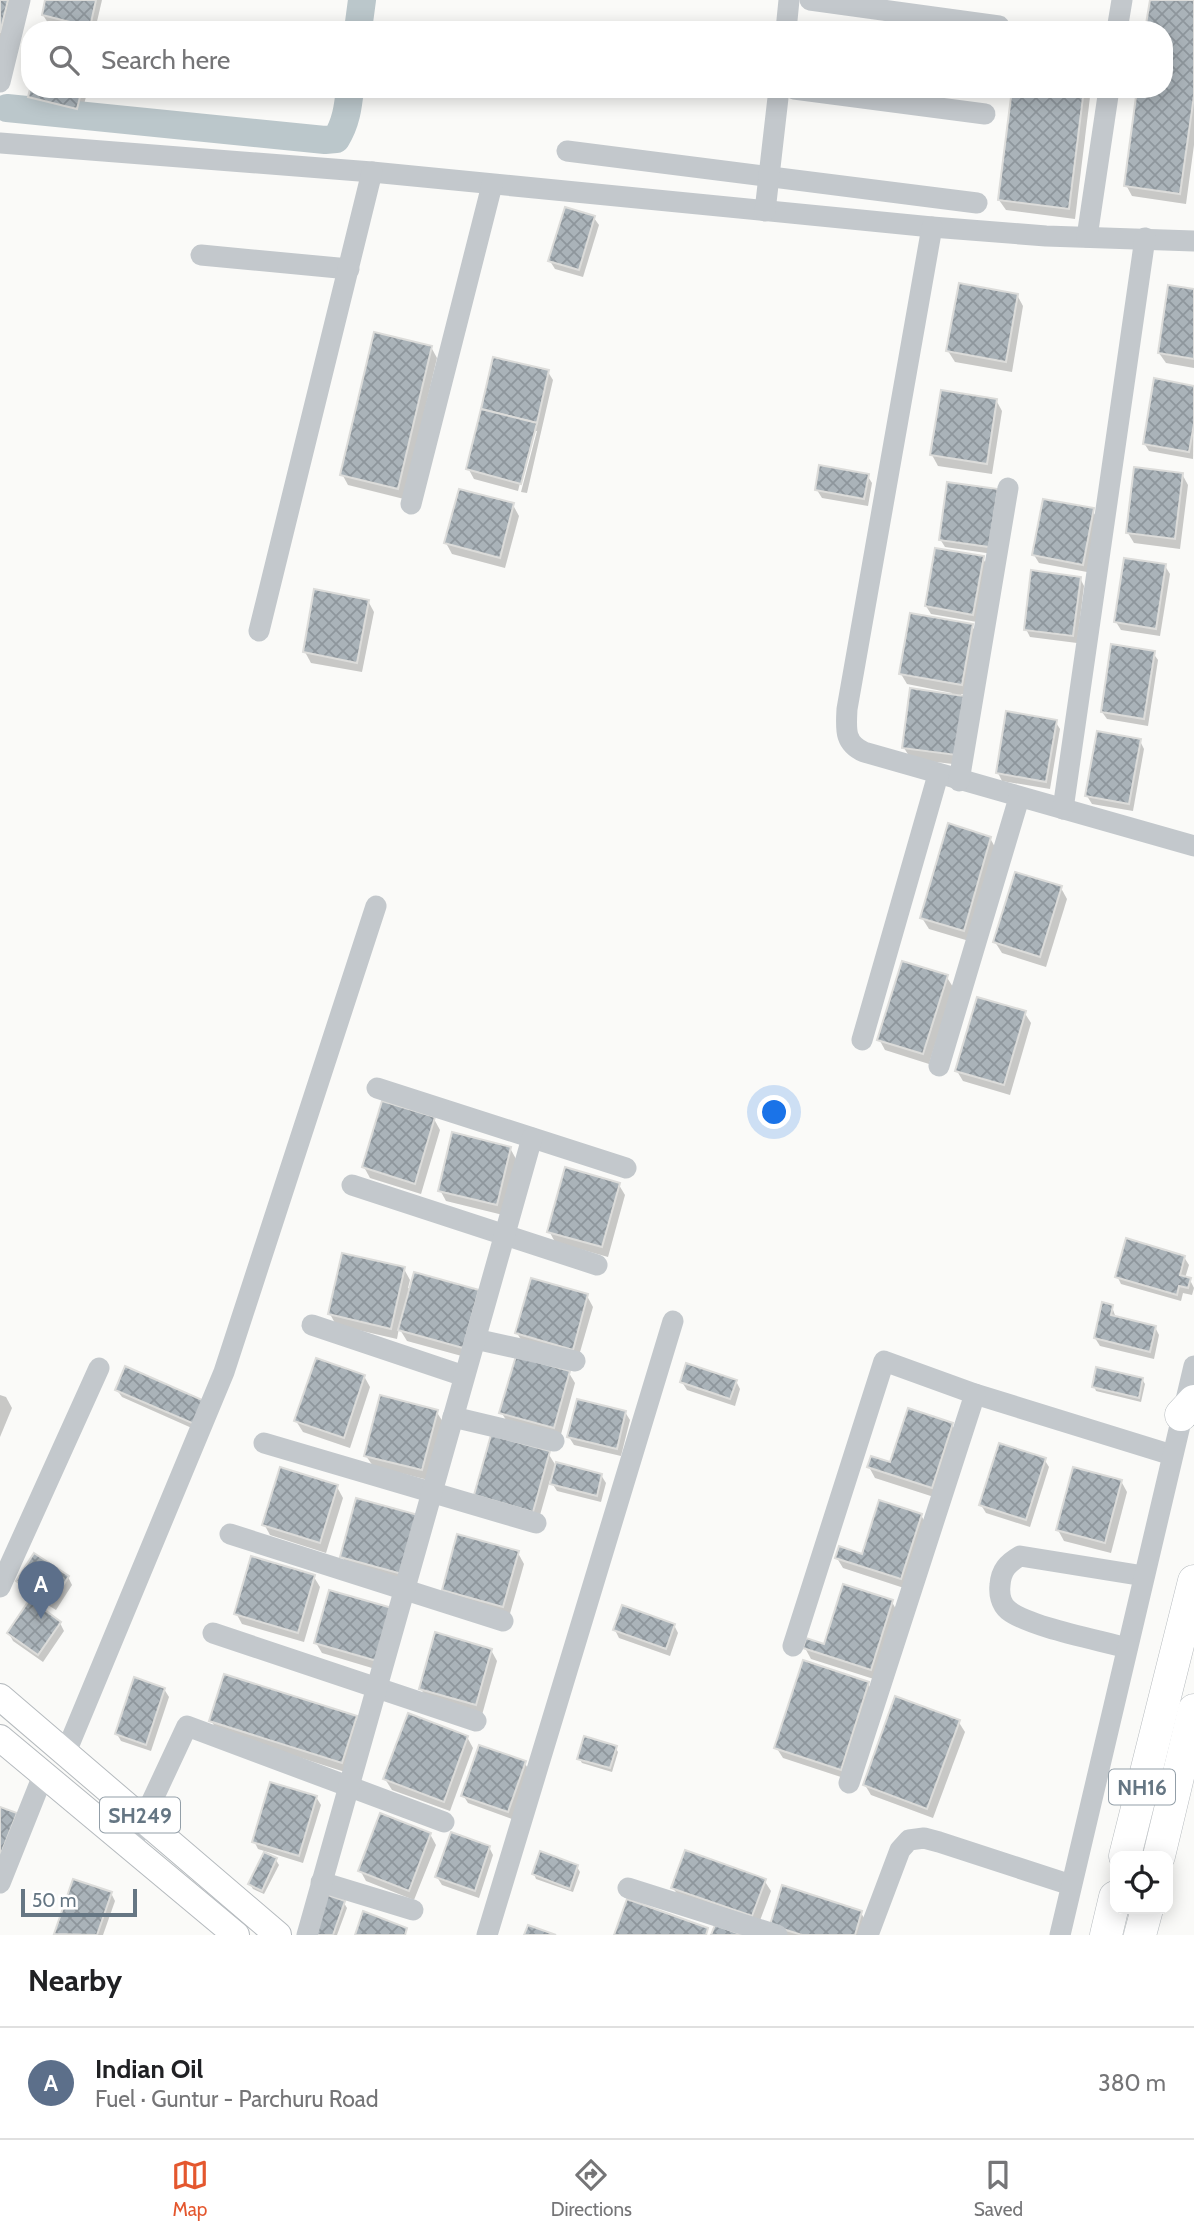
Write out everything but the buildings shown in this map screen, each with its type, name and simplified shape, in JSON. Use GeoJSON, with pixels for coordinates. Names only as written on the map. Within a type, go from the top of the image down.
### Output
{"type":"FeatureCollection","features":[{"type":"Feature","properties":{"kind":"highway","name":"NH16"},"geometry":{"type":"LineString","coordinates":[[1126,1851],[1194,1581]]}},
{"type":"Feature","properties":{"kind":"highway","name":"NH16"},"geometry":{"type":"LineString","coordinates":[[1160,1851],[1192,1717]]}},
{"type":"Feature","properties":{"kind":"highway"},"geometry":{"type":"LineString","coordinates":[[1106,1935],[1111,1914]]}},
{"type":"Feature","properties":{"kind":"highway"},"geometry":{"type":"LineString","coordinates":[[1140,1935],[1146,1914]]}},
{"type":"Feature","properties":{"kind":"main road","name":"SH249"},"geometry":{"type":"LineString","coordinates":[[0,1697],[278,1935]]}},
{"type":"Feature","properties":{"kind":"main road"},"geometry":{"type":"LineString","coordinates":[[0,1738],[234,1934]]}},
{"type":"Feature","properties":{"kind":"street"},"geometry":{"type":"LineString","coordinates":[[0,82],[20,0]]}},
{"type":"Feature","properties":{"kind":"street"},"geometry":{"type":"LineString","coordinates":[[787,21],[789,0]]}},
{"type":"Feature","properties":{"kind":"street"},"geometry":{"type":"LineString","coordinates":[[810,0],[963,21]]}},
{"type":"Feature","properties":{"kind":"street"},"geometry":{"type":"LineString","coordinates":[[1118,21],[1122,0]]}},
{"type":"Feature","properties":{"kind":"street"},"geometry":{"type":"LineString","coordinates":[[765,211],[778,98]]}},
{"type":"Feature","properties":{"kind":"street"},"geometry":{"type":"LineString","coordinates":[[863,98],[985,114]]}},
{"type":"Feature","properties":{"kind":"street"},"geometry":{"type":"LineString","coordinates":[[1087,237],[1108,98]]}},
{"type":"Feature","properties":{"kind":"street"},"geometry":{"type":"LineString","coordinates":[[0,143],[373,172],[932,227],[1194,241]]}},
{"type":"Feature","properties":{"kind":"street"},"geometry":{"type":"LineString","coordinates":[[567,151],[977,203]]}},
{"type":"Feature","properties":{"kind":"street"},"geometry":{"type":"LineString","coordinates":[[259,631],[373,172]]}},
{"type":"Feature","properties":{"kind":"street"},"geometry":{"type":"LineString","coordinates":[[411,505],[492,185]]}},
{"type":"Feature","properties":{"kind":"street"},"geometry":{"type":"LineString","coordinates":[[932,227],[846,726],[848,739],[853,747],[938,775],[1194,846]]}},
{"type":"Feature","properties":{"kind":"street"},"geometry":{"type":"LineString","coordinates":[[1062,809],[1145,238]]}},
{"type":"Feature","properties":{"kind":"street"},"geometry":{"type":"LineString","coordinates":[[201,256],[349,269]]}},
{"type":"Feature","properties":{"kind":"street"},"geometry":{"type":"LineString","coordinates":[[960,781],[1008,488]]}},
{"type":"Feature","properties":{"kind":"street"},"geometry":{"type":"LineString","coordinates":[[863,1040],[938,775]]}},
{"type":"Feature","properties":{"kind":"street"},"geometry":{"type":"LineString","coordinates":[[939,1066],[1019,798]]}},
{"type":"Feature","properties":{"kind":"street"},"geometry":{"type":"LineString","coordinates":[[65,1752],[224,1373],[376,906]]}},
{"type":"Feature","properties":{"kind":"street"},"geometry":{"type":"LineString","coordinates":[[377,1088],[626,1168]]}},
{"type":"Feature","properties":{"kind":"street"},"geometry":{"type":"LineString","coordinates":[[307,1935],[532,1138]]}},
{"type":"Feature","properties":{"kind":"street"},"geometry":{"type":"LineString","coordinates":[[352,1185],[597,1265]]}},
{"type":"Feature","properties":{"kind":"street"},"geometry":{"type":"LineString","coordinates":[[487,1935],[673,1321]]}},
{"type":"Feature","properties":{"kind":"street"},"geometry":{"type":"LineString","coordinates":[[312,1325],[464,1376]]}},
{"type":"Feature","properties":{"kind":"street"},"geometry":{"type":"LineString","coordinates":[[475,1339],[575,1361]]}},
{"type":"Feature","properties":{"kind":"street"},"geometry":{"type":"LineString","coordinates":[[793,1646],[884,1361],[975,1394],[1172,1455]]}},
{"type":"Feature","properties":{"kind":"street"},"geometry":{"type":"LineString","coordinates":[[1060,1935],[1172,1455],[1188,1408],[1194,1366]]}},
{"type":"Feature","properties":{"kind":"street"},"geometry":{"type":"LineString","coordinates":[[0,1587],[99,1368]]}},
{"type":"Feature","properties":{"kind":"street"},"geometry":{"type":"LineString","coordinates":[[849,1783],[975,1394]]}},
{"type":"Feature","properties":{"kind":"street"},"geometry":{"type":"LineString","coordinates":[[453,1417],[554,1441]]}},
{"type":"Feature","properties":{"kind":"street"},"geometry":{"type":"LineString","coordinates":[[264,1443],[536,1523]]}},
{"type":"Feature","properties":{"kind":"street"},"geometry":{"type":"LineString","coordinates":[[230,1534],[503,1621]]}},
{"type":"Feature","properties":{"kind":"street"},"geometry":{"type":"LineString","coordinates":[[1127,1648],[1022,1618],[1006,1608],[999,1595],[1000,1577],[1008,1563],[1020,1556],[1144,1576]]}},
{"type":"Feature","properties":{"kind":"street"},"geometry":{"type":"LineString","coordinates":[[213,1633],[476,1721]]}},
{"type":"Feature","properties":{"kind":"street"},"geometry":{"type":"LineString","coordinates":[[131,1846],[187,1726],[444,1822]]}},
{"type":"Feature","properties":{"kind":"street"},"geometry":{"type":"LineString","coordinates":[[0,1883],[44,1773]]}},
{"type":"Feature","properties":{"kind":"street"},"geometry":{"type":"LineString","coordinates":[[868,1935],[900,1850],[909,1840],[940,1842],[1071,1885]]}},
{"type":"Feature","properties":{"kind":"street"},"geometry":{"type":"LineString","coordinates":[[321,1882],[413,1910]]}},
{"type":"Feature","properties":{"kind":"street"},"geometry":{"type":"LineString","coordinates":[[628,1888],[777,1935]]}},
{"type":"Feature","properties":{"kind":"waterway"},"geometry":{"type":"LineString","coordinates":[[359,21],[362,0]]}},
{"type":"Feature","properties":{"kind":"waterway"},"geometry":{"type":"LineString","coordinates":[[7,108],[325,140],[336,139],[346,115],[349,98]]}},
{"type":"Feature","properties":{"kind":"place","name":"Indian Oil"},"geometry":{"type":"Point","coordinates":[41,1619]}}]}
